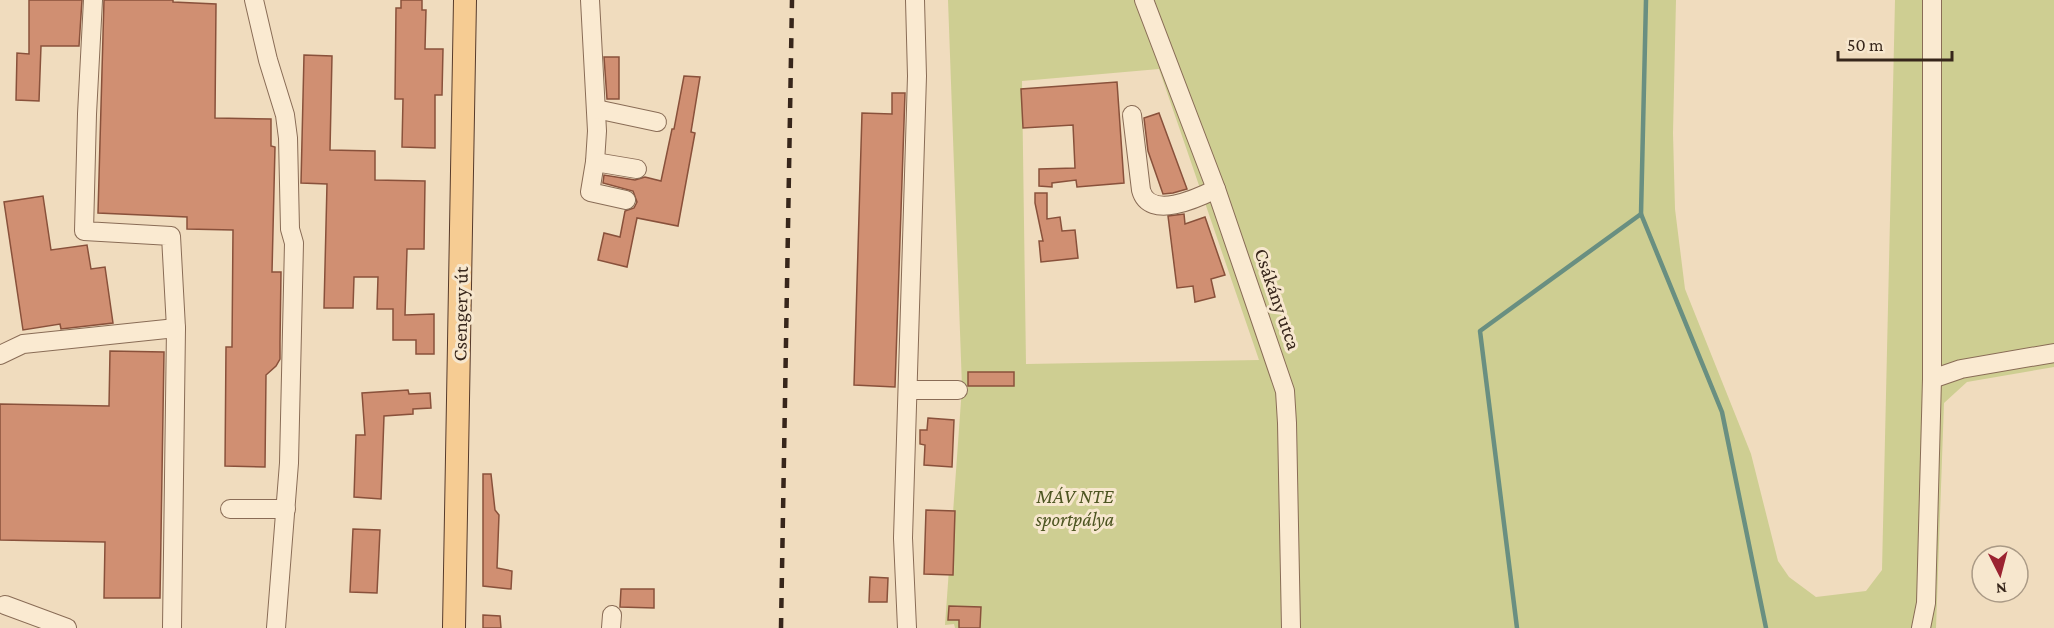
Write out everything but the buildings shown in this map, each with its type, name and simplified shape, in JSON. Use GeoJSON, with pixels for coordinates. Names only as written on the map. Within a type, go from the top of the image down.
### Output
{"type":"FeatureCollection","features":[{"type":"Feature","properties":{"kind":"main road","name":"Csengery út"},"geometry":{"type":"LineString","coordinates":[[454,628],[465,0]]}},
{"type":"Feature","properties":{"kind":"street"},"geometry":{"type":"LineString","coordinates":[[93,0],[84,231],[171,236],[176,328],[172,628]]}},
{"type":"Feature","properties":{"kind":"street"},"geometry":{"type":"LineString","coordinates":[[254,0],[268,60],[285,115],[288,138],[290,229],[294,243],[289,463],[276,628]]}},
{"type":"Feature","properties":{"kind":"street"},"geometry":{"type":"LineString","coordinates":[[590,0],[597,110],[595,162],[590,192],[626,200]]}},
{"type":"Feature","properties":{"kind":"street"},"geometry":{"type":"LineString","coordinates":[[907,628],[903,538],[917,76],[915,0]]}},
{"type":"Feature","properties":{"kind":"street","name":"Csákány utca"},"geometry":{"type":"LineString","coordinates":[[1144,0],[1216,189],[1285,391],[1291,628]]}},
{"type":"Feature","properties":{"kind":"street"},"geometry":{"type":"LineString","coordinates":[[1921,628],[1926,603],[1932,379],[1932,0]]}},
{"type":"Feature","properties":{"kind":"street"},"geometry":{"type":"LineString","coordinates":[[597,110],[657,122]]}},
{"type":"Feature","properties":{"kind":"street"},"geometry":{"type":"LineString","coordinates":[[1132,115],[1141,190],[1145,200],[1166,206],[1186,202],[1216,189]]}},
{"type":"Feature","properties":{"kind":"street"},"geometry":{"type":"LineString","coordinates":[[595,162],[637,169]]}},
{"type":"Feature","properties":{"kind":"street"},"geometry":{"type":"LineString","coordinates":[[0,355],[23,344],[176,328]]}},
{"type":"Feature","properties":{"kind":"street"},"geometry":{"type":"LineString","coordinates":[[1932,379],[1961,369],[2054,353]]}},
{"type":"Feature","properties":{"kind":"street"},"geometry":{"type":"LineString","coordinates":[[908,390],[958,390]]}},
{"type":"Feature","properties":{"kind":"street"},"geometry":{"type":"LineString","coordinates":[[230,509],[286,509]]}},
{"type":"Feature","properties":{"kind":"street"},"geometry":{"type":"LineString","coordinates":[[5,605],[67,628]]}},
{"type":"Feature","properties":{"kind":"green space","name":"MÁV NTE sportpálya"},"geometry":{"type":"Polygon","coordinates":[[[948,0],[1676,0],[1673,133],[1675,209],[1685,289],[1751,454],[1778,561],[1789,577],[1816,597],[1866,591],[1882,570],[1895,0],[2054,0],[2054,367],[1967,382],[1944,403],[1936,628],[955,628],[954,624],[945,625],[962,387],[948,0]],[[1159,69],[1022,81],[1026,364],[1259,360],[1159,69]]]}},
{"type":"Feature","properties":{"kind":"waterway"},"geometry":{"type":"LineString","coordinates":[[1646,0],[1641,214],[1722,412],[1766,628]]}},
{"type":"Feature","properties":{"kind":"waterway"},"geometry":{"type":"LineString","coordinates":[[1517,628],[1480,331],[1641,214]]}},
{"type":"Feature","properties":{"kind":"railway"},"geometry":{"type":"LineString","coordinates":[[781,628],[792,0]]}}]}
